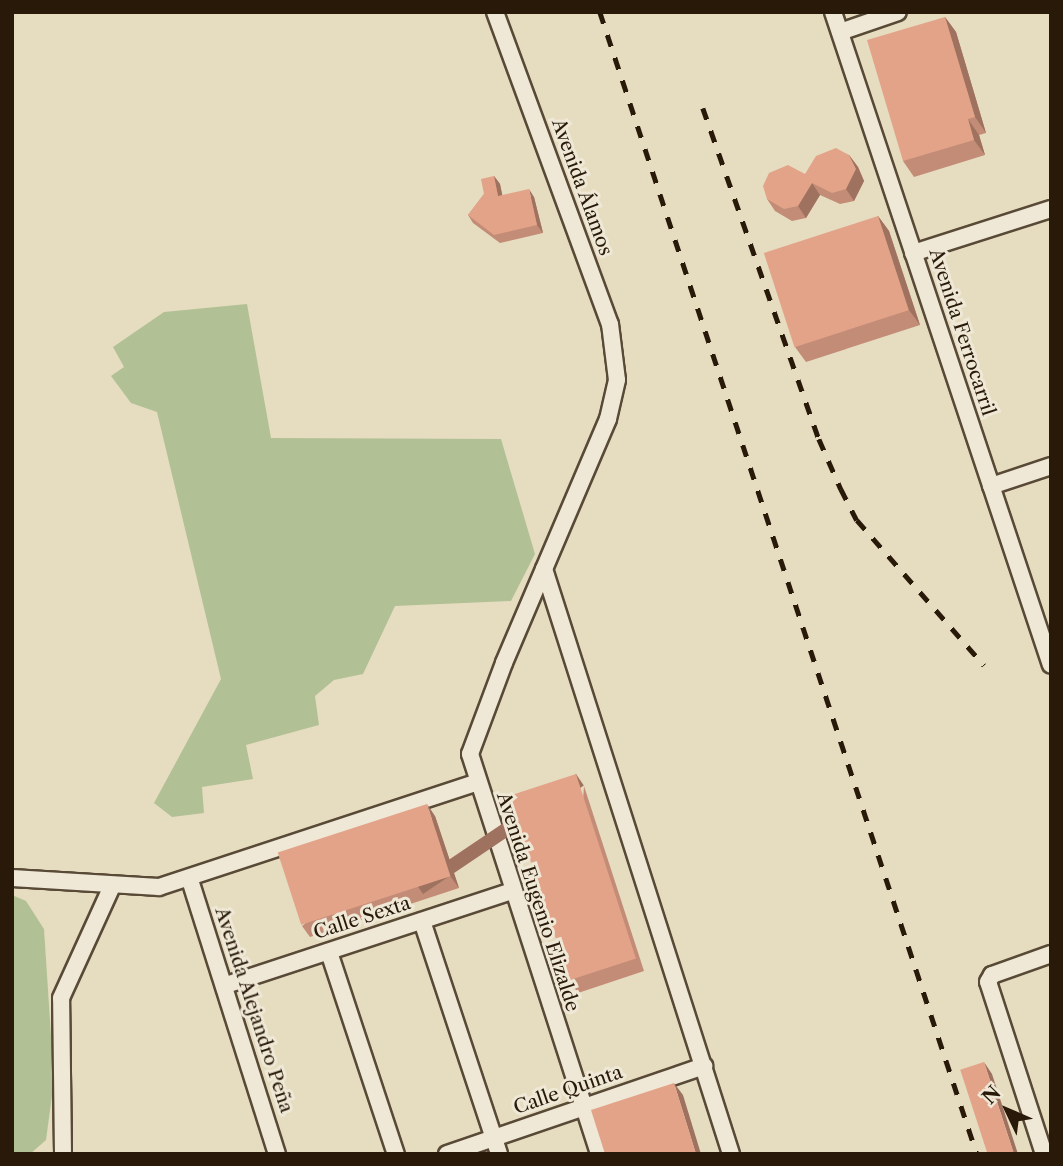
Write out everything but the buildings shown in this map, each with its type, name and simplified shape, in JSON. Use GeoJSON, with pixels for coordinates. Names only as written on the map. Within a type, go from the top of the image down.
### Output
{"type":"FeatureCollection","features":[{"type":"Feature","properties":{"kind":"street","name":"Avenida Álamos"},"geometry":{"type":"LineString","coordinates":[[495,12],[610,324],[617,380]]}},
{"type":"Feature","properties":{"kind":"street","name":"Avenida Ferrocarril"},"geometry":{"type":"LineString","coordinates":[[833,12],[1051,665]]}},
{"type":"Feature","properties":{"kind":"street"},"geometry":{"type":"LineString","coordinates":[[840,32],[898,12]]}},
{"type":"Feature","properties":{"kind":"street"},"geometry":{"type":"LineString","coordinates":[[913,253],[1051,209]]}},
{"type":"Feature","properties":{"kind":"street","name":"Avenida Eugenio Elizalde"},"geometry":{"type":"LineString","coordinates":[[599,1154],[476,783],[470,754],[504,663],[608,419],[617,380]]}},
{"type":"Feature","properties":{"kind":"street"},"geometry":{"type":"LineString","coordinates":[[991,486],[1051,466]]}},
{"type":"Feature","properties":{"kind":"street"},"geometry":{"type":"LineString","coordinates":[[544,569],[731,1154]]}},
{"type":"Feature","properties":{"kind":"street"},"geometry":{"type":"LineString","coordinates":[[12,878],[159,887],[190,880],[476,783]]}},
{"type":"Feature","properties":{"kind":"street","name":"Avenida Alejandro Peña"},"geometry":{"type":"LineString","coordinates":[[190,880],[226,985],[277,1154]]}},
{"type":"Feature","properties":{"kind":"street"},"geometry":{"type":"LineString","coordinates":[[63,1154],[61,998],[112,886]]}},
{"type":"Feature","properties":{"kind":"street","name":"Calle Sexta"},"geometry":{"type":"LineString","coordinates":[[226,985],[512,891]]}},
{"type":"Feature","properties":{"kind":"street"},"geometry":{"type":"LineString","coordinates":[[422,920],[499,1154]]}},
{"type":"Feature","properties":{"kind":"street"},"geometry":{"type":"LineString","coordinates":[[329,952],[396,1154]]}},
{"type":"Feature","properties":{"kind":"street"},"geometry":{"type":"LineString","coordinates":[[1044,1154],[988,982],[992,975],[1051,954]]}},
{"type":"Feature","properties":{"kind":"street","name":"Calle Quinta"},"geometry":{"type":"LineString","coordinates":[[447,1154],[704,1066]]}},
{"type":"Feature","properties":{"kind":"green space"},"geometry":{"type":"Polygon","coordinates":[[[247,304],[271,438],[501,439],[535,554],[511,601],[395,606],[363,674],[334,680],[315,696],[319,725],[246,745],[253,779],[202,787],[204,813],[172,817],[154,803],[221,679],[157,412],[131,403],[111,376],[124,367],[113,347],[164,312],[247,304]]]}},
{"type":"Feature","properties":{"kind":"green space"},"geometry":{"type":"Polygon","coordinates":[[[12,895],[26,901],[44,929],[54,1081],[46,1140],[30,1154],[12,1154],[12,895]]]}},
{"type":"Feature","properties":{"kind":"railway"},"geometry":{"type":"LineString","coordinates":[[600,12],[977,1154]]}},
{"type":"Feature","properties":{"kind":"railway"},"geometry":{"type":"LineString","coordinates":[[703,108],[819,439],[841,489],[857,520],[984,665]]}}]}
